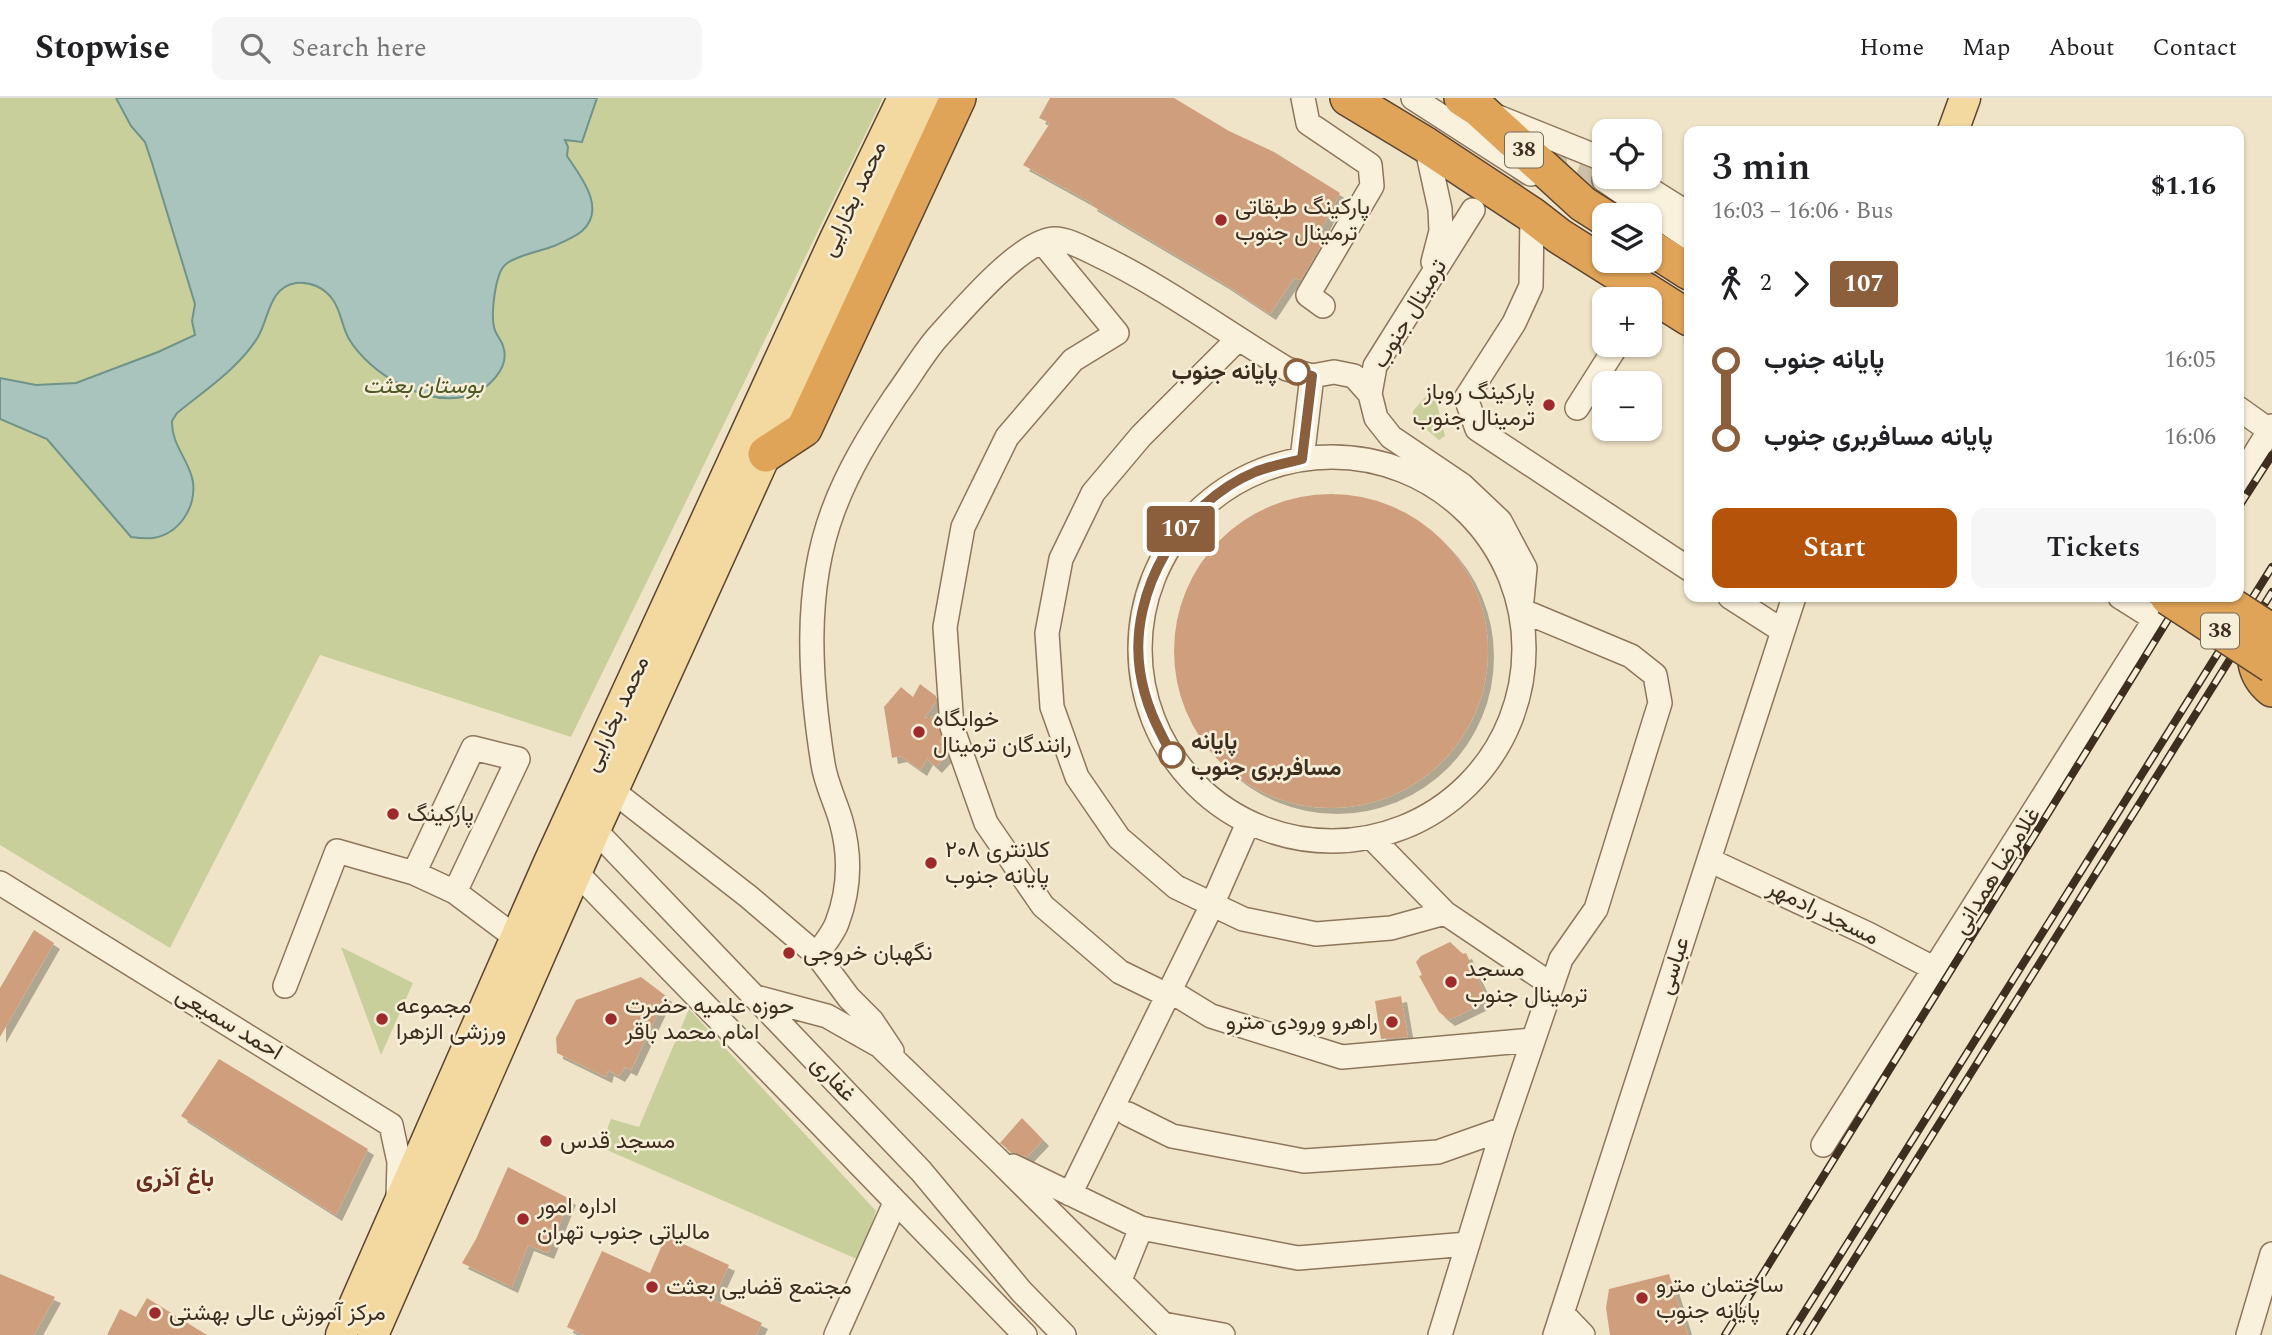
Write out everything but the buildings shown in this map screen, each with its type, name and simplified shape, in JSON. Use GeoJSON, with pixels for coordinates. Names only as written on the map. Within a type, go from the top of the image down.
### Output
{"type":"FeatureCollection","features":[{"type":"Feature","properties":{"kind":"highway"},"geometry":{"type":"LineString","coordinates":[[766,454],[804,429],[958,98]]}},
{"type":"Feature","properties":{"kind":"highway","name":"38"},"geometry":{"type":"LineString","coordinates":[[1348,98],[1426,145],[1532,215],[1629,287]]}},
{"type":"Feature","properties":{"kind":"highway","name":"38"},"geometry":{"type":"LineString","coordinates":[[1470,104],[1600,197]]}},
{"type":"Feature","properties":{"kind":"highway"},"geometry":{"type":"LineString","coordinates":[[1662,256],[1684,270]]}},
{"type":"Feature","properties":{"kind":"highway","name":"38"},"geometry":{"type":"LineString","coordinates":[[1662,305],[1684,316]]}},
{"type":"Feature","properties":{"kind":"highway","name":"38"},"geometry":{"type":"LineString","coordinates":[[2226,602],[2272,629]]}},
{"type":"Feature","properties":{"kind":"highway","name":"38"},"geometry":{"type":"LineString","coordinates":[[2164,604],[2272,665]]}},
{"type":"Feature","properties":{"kind":"highway"},"geometry":{"type":"LineString","coordinates":[[2272,629],[2260,639],[2255,653],[2256,668],[2263,682],[2272,690]]}},
{"type":"Feature","properties":{"kind":"main road","name":"محمد بخارایی"},"geometry":{"type":"LineString","coordinates":[[341,1335],[553,853],[902,98]]}},
{"type":"Feature","properties":{"kind":"main road","name":"محمد بخارایی"},"geometry":{"type":"LineString","coordinates":[[373,1335],[595,830],[932,98]]}},
{"type":"Feature","properties":{"kind":"main road"},"geometry":{"type":"LineString","coordinates":[[1955,126],[1965,98]]}},
{"type":"Feature","properties":{"kind":"main road"},"geometry":{"type":"LineString","coordinates":[[553,853],[595,830]]}},
{"type":"Feature","properties":{"kind":"street"},"geometry":{"type":"LineString","coordinates":[[1303,98],[1308,123],[1370,165],[1372,186],[1308,295],[1323,306]]}},
{"type":"Feature","properties":{"kind":"street"},"geometry":{"type":"LineString","coordinates":[[1413,98],[1600,197],[1684,236]]}},
{"type":"Feature","properties":{"kind":"street"},"geometry":{"type":"LineString","coordinates":[[1470,104],[1600,197]]}},
{"type":"Feature","properties":{"kind":"street"},"geometry":{"type":"LineString","coordinates":[[1426,145],[1440,209],[1441,231],[1427,284]]}},
{"type":"Feature","properties":{"kind":"street"},"geometry":{"type":"LineString","coordinates":[[1649,189],[1684,211]]}},
{"type":"Feature","properties":{"kind":"street","name":"ترمینال جنوب"},"geometry":{"type":"LineString","coordinates":[[1473,210],[1375,366],[1370,394],[1376,418],[1391,438],[1462,485],[1500,521],[1525,568],[1521,610]]}},
{"type":"Feature","properties":{"kind":"street"},"geometry":{"type":"LineString","coordinates":[[1532,215],[1531,286],[1514,323],[1466,398],[1477,429],[1684,566]]}},
{"type":"Feature","properties":{"kind":"street"},"geometry":{"type":"LineString","coordinates":[[817,955],[836,925],[846,890],[849,857],[824,769],[812,660],[813,607],[822,548],[833,512],[858,456],[930,346],[985,285],[1036,245],[1055,239],[1126,268],[1287,369],[1312,376],[1334,372],[1354,376],[1370,394]]}},
{"type":"Feature","properties":{"kind":"street"},"geometry":{"type":"LineString","coordinates":[[1043,243],[1117,333],[1073,360],[1007,437],[963,527],[945,627],[952,727],[986,822],[1043,906],[1120,972],[1211,1016],[1342,1057],[1533,1040]]}},
{"type":"Feature","properties":{"kind":"street"},"geometry":{"type":"LineString","coordinates":[[1238,339],[1142,436],[1093,493],[1060,559],[1047,633],[1052,707],[1077,777],[1119,838],[1176,887],[1243,919],[1316,934],[1391,928],[1445,913]]}},
{"type":"Feature","properties":{"kind":"street"},"geometry":{"type":"LineString","coordinates":[[1577,408],[1609,357]]}},
{"type":"Feature","properties":{"kind":"street"},"geometry":{"type":"LineString","coordinates":[[1302,459],[1312,376]]}},
{"type":"Feature","properties":{"kind":"street"},"geometry":{"type":"LineString","coordinates":[[2244,412],[2271,428],[2244,472]]}},
{"type":"Feature","properties":{"kind":"street"},"geometry":{"type":"LineString","coordinates":[[1351,457],[1398,468],[1442,491],[1478,523],[1505,564],[1521,610],[1525,661],[1523,673],[1516,710],[1494,755],[1461,793],[1419,821],[1372,838],[1330,842],[1288,837],[1248,823],[1207,796],[1174,760],[1151,717],[1140,669],[1140,621],[1154,574],[1178,531],[1213,497],[1255,472],[1302,459],[1351,457]]}},
{"type":"Feature","properties":{"kind":"street"},"geometry":{"type":"LineString","coordinates":[[1738,602],[1783,631]]}},
{"type":"Feature","properties":{"kind":"street","name":"عباسی"},"geometry":{"type":"LineString","coordinates":[[1555,1335],[1792,602]]}},
{"type":"Feature","properties":{"kind":"street","name":"غلامرضا همدانی"},"geometry":{"type":"LineString","coordinates":[[1823,1145],[2164,604]]}},
{"type":"Feature","properties":{"kind":"street"},"geometry":{"type":"LineString","coordinates":[[1440,1335],[1503,1129],[1561,959],[1596,909],[1660,703],[1655,675],[1631,656],[1521,610]]}},
{"type":"Feature","properties":{"kind":"street"},"geometry":{"type":"LineString","coordinates":[[414,873],[473,748],[518,759],[455,892]]}},
{"type":"Feature","properties":{"kind":"street"},"geometry":{"type":"LineString","coordinates":[[613,791],[749,897],[817,955],[849,998],[872,1021],[903,1068]]}},
{"type":"Feature","properties":{"kind":"street"},"geometry":{"type":"LineString","coordinates":[[1070,1194],[1174,996],[1248,823]]}},
{"type":"Feature","properties":{"kind":"street","name":"غفاری"},"geometry":{"type":"LineString","coordinates":[[595,830],[921,1171],[1021,1291],[1064,1335]]}},
{"type":"Feature","properties":{"kind":"street"},"geometry":{"type":"LineString","coordinates":[[1372,838],[1445,913],[1552,985]]}},
{"type":"Feature","properties":{"kind":"street"},"geometry":{"type":"LineString","coordinates":[[285,986],[337,852],[414,873],[455,892],[515,937]]}},
{"type":"Feature","properties":{"kind":"street","name":"غفاری"},"geometry":{"type":"LineString","coordinates":[[553,853],[577,873],[1025,1335]]}},
{"type":"Feature","properties":{"kind":"street","name":"مسجد رادمهر"},"geometry":{"type":"LineString","coordinates":[[1709,860],[1868,934],[1935,969]]}},
{"type":"Feature","properties":{"kind":"street","name":"احمد سمیعی"},"geometry":{"type":"LineString","coordinates":[[0,883],[391,1125],[400,1162],[398,1202]]}},
{"type":"Feature","properties":{"kind":"street"},"geometry":{"type":"LineString","coordinates":[[752,996],[827,1016],[880,1046],[1169,1329],[1223,1335]]}},
{"type":"Feature","properties":{"kind":"street"},"geometry":{"type":"LineString","coordinates":[[1128,1114],[1172,1136],[1304,1161],[1438,1152],[1503,1129]]}},
{"type":"Feature","properties":{"kind":"street"},"geometry":{"type":"LineString","coordinates":[[997,1159],[1141,1228],[1298,1258],[1468,1244]]}},
{"type":"Feature","properties":{"kind":"street"},"geometry":{"type":"LineString","coordinates":[[836,1335],[895,1203]]}},
{"type":"Feature","properties":{"kind":"street"},"geometry":{"type":"LineString","coordinates":[[1120,1280],[1141,1228]]}},
{"type":"Feature","properties":{"kind":"street"},"geometry":{"type":"LineString","coordinates":[[2248,1335],[2272,1254]]}},
{"type":"Feature","properties":{"kind":"street"},"geometry":{"type":"LineString","coordinates":[[1562,1312],[1583,1335]]}},
{"type":"Feature","properties":{"kind":"green space","name":"بوستان بعثت"},"geometry":{"type":"Polygon","coordinates":[[[0,98],[883,98],[571,737],[320,655],[170,948],[0,845],[0,98]]]}},
{"type":"Feature","properties":{"kind":"green space"},"geometry":{"type":"Polygon","coordinates":[[[1426,396],[1435,396],[1445,436],[1439,440],[1413,418],[1413,411],[1426,396]]]}},
{"type":"Feature","properties":{"kind":"green space","name":"مجموعه ورزشی الزهرا"},"geometry":{"type":"Polygon","coordinates":[[[341,947],[413,983],[381,1055],[341,947]]]}},
{"type":"Feature","properties":{"kind":"green space"},"geometry":{"type":"Polygon","coordinates":[[[689,1009],[876,1211],[859,1260],[600,1147],[611,1119],[639,1127],[689,1009]]]}},
{"type":"Feature","properties":{"kind":"water"},"geometry":{"type":"Polygon","coordinates":[[[116,98],[597,98],[582,142],[565,140],[568,147],[567,156],[589,193],[592,213],[589,222],[576,235],[505,265],[495,294],[493,321],[503,346],[504,362],[489,384],[467,396],[434,397],[400,385],[358,352],[349,339],[336,304],[326,292],[312,284],[301,283],[280,290],[271,304],[258,337],[241,359],[177,413],[172,421],[174,438],[193,482],[189,510],[178,525],[162,536],[131,537],[47,439],[0,419],[0,378],[36,385],[76,383],[195,335],[192,321],[195,304],[145,142],[131,126],[116,98]]]}},
{"type":"Feature","properties":{"kind":"tunnel"},"geometry":{"type":"LineString","coordinates":[[1485,197],[1499,183],[1532,169],[1569,167],[1592,176]]}},
{"type":"Feature","properties":{"kind":"railway"},"geometry":{"type":"LineString","coordinates":[[2244,499],[2272,455]]}},
{"type":"Feature","properties":{"kind":"railway"},"geometry":{"type":"LineString","coordinates":[[1790,1335],[2272,567]]}},
{"type":"Feature","properties":{"kind":"railway"},"geometry":{"type":"LineString","coordinates":[[1807,1335],[2272,592]]}},
{"type":"Feature","properties":{"kind":"railway"},"geometry":{"type":"LineString","coordinates":[[1725,1335],[2179,602]]}},
{"type":"Feature","properties":{"kind":"bus line","name":"107"},"geometry":{"type":"LineString","coordinates":[[1172,755],[1151,717],[1140,669],[1140,621],[1154,574],[1178,531],[1213,497],[1255,472],[1302,459],[1312,376],[1297,372]]}},
{"type":"Feature","properties":{"kind":"place","name":"پارکینگ طبقاتی ترمینال جنوب"},"geometry":{"type":"Point","coordinates":[1221,220]}},
{"type":"Feature","properties":{"kind":"place","name":"پایانه جنوب"},"geometry":{"type":"Point","coordinates":[1297,372]}},
{"type":"Feature","properties":{"kind":"place","name":"پارکینگ روباز ترمینال جنوب"},"geometry":{"type":"Point","coordinates":[1549,405]}},
{"type":"Feature","properties":{"kind":"place","name":"خوابگاه رانندگان ترمینال"},"geometry":{"type":"Point","coordinates":[919,732]}},
{"type":"Feature","properties":{"kind":"place","name":"پایانه مسافربری جنوب"},"geometry":{"type":"Point","coordinates":[1172,755]}},
{"type":"Feature","properties":{"kind":"place","name":"پارکینگ"},"geometry":{"type":"Point","coordinates":[393,814]}},
{"type":"Feature","properties":{"kind":"place","name":"کلانتری ۲۰۸ پایانه جنوب"},"geometry":{"type":"Point","coordinates":[931,863]}},
{"type":"Feature","properties":{"kind":"place","name":"نگهبان خروجی"},"geometry":{"type":"Point","coordinates":[789,953]}},
{"type":"Feature","properties":{"kind":"place","name":"مسجد ترمینال جنوب"},"geometry":{"type":"Point","coordinates":[1451,982]}},
{"type":"Feature","properties":{"kind":"place","name":"مجموعه ورزشی الزهرا"},"geometry":{"type":"Point","coordinates":[382,1019]}},
{"type":"Feature","properties":{"kind":"place","name":"حوزه علمیه حضرت امام محمد باقر"},"geometry":{"type":"Point","coordinates":[611,1019]}},
{"type":"Feature","properties":{"kind":"place","name":"راهرو ورودی مترو"},"geometry":{"type":"Point","coordinates":[1392,1022]}},
{"type":"Feature","properties":{"kind":"place","name":"مسجد قدس"},"geometry":{"type":"Point","coordinates":[546,1141]}},
{"type":"Feature","properties":{"kind":"place","name":"اداره امور مالیاتی جنوب تهران"},"geometry":{"type":"Point","coordinates":[523,1219]}},
{"type":"Feature","properties":{"kind":"place","name":"مجتمع قضایی بعثت"},"geometry":{"type":"Point","coordinates":[652,1287]}},
{"type":"Feature","properties":{"kind":"place","name":"ساختمان مترو پایانه جنوب"},"geometry":{"type":"Point","coordinates":[1642,1298]}},
{"type":"Feature","properties":{"kind":"place","name":"مرکز آموزش عالی بهشتی"},"geometry":{"type":"Point","coordinates":[155,1313]}},
{"type":"Feature","properties":{"kind":"district","name":"باغ آذری"},"geometry":{"type":"Point","coordinates":[175,1179]}}]}
